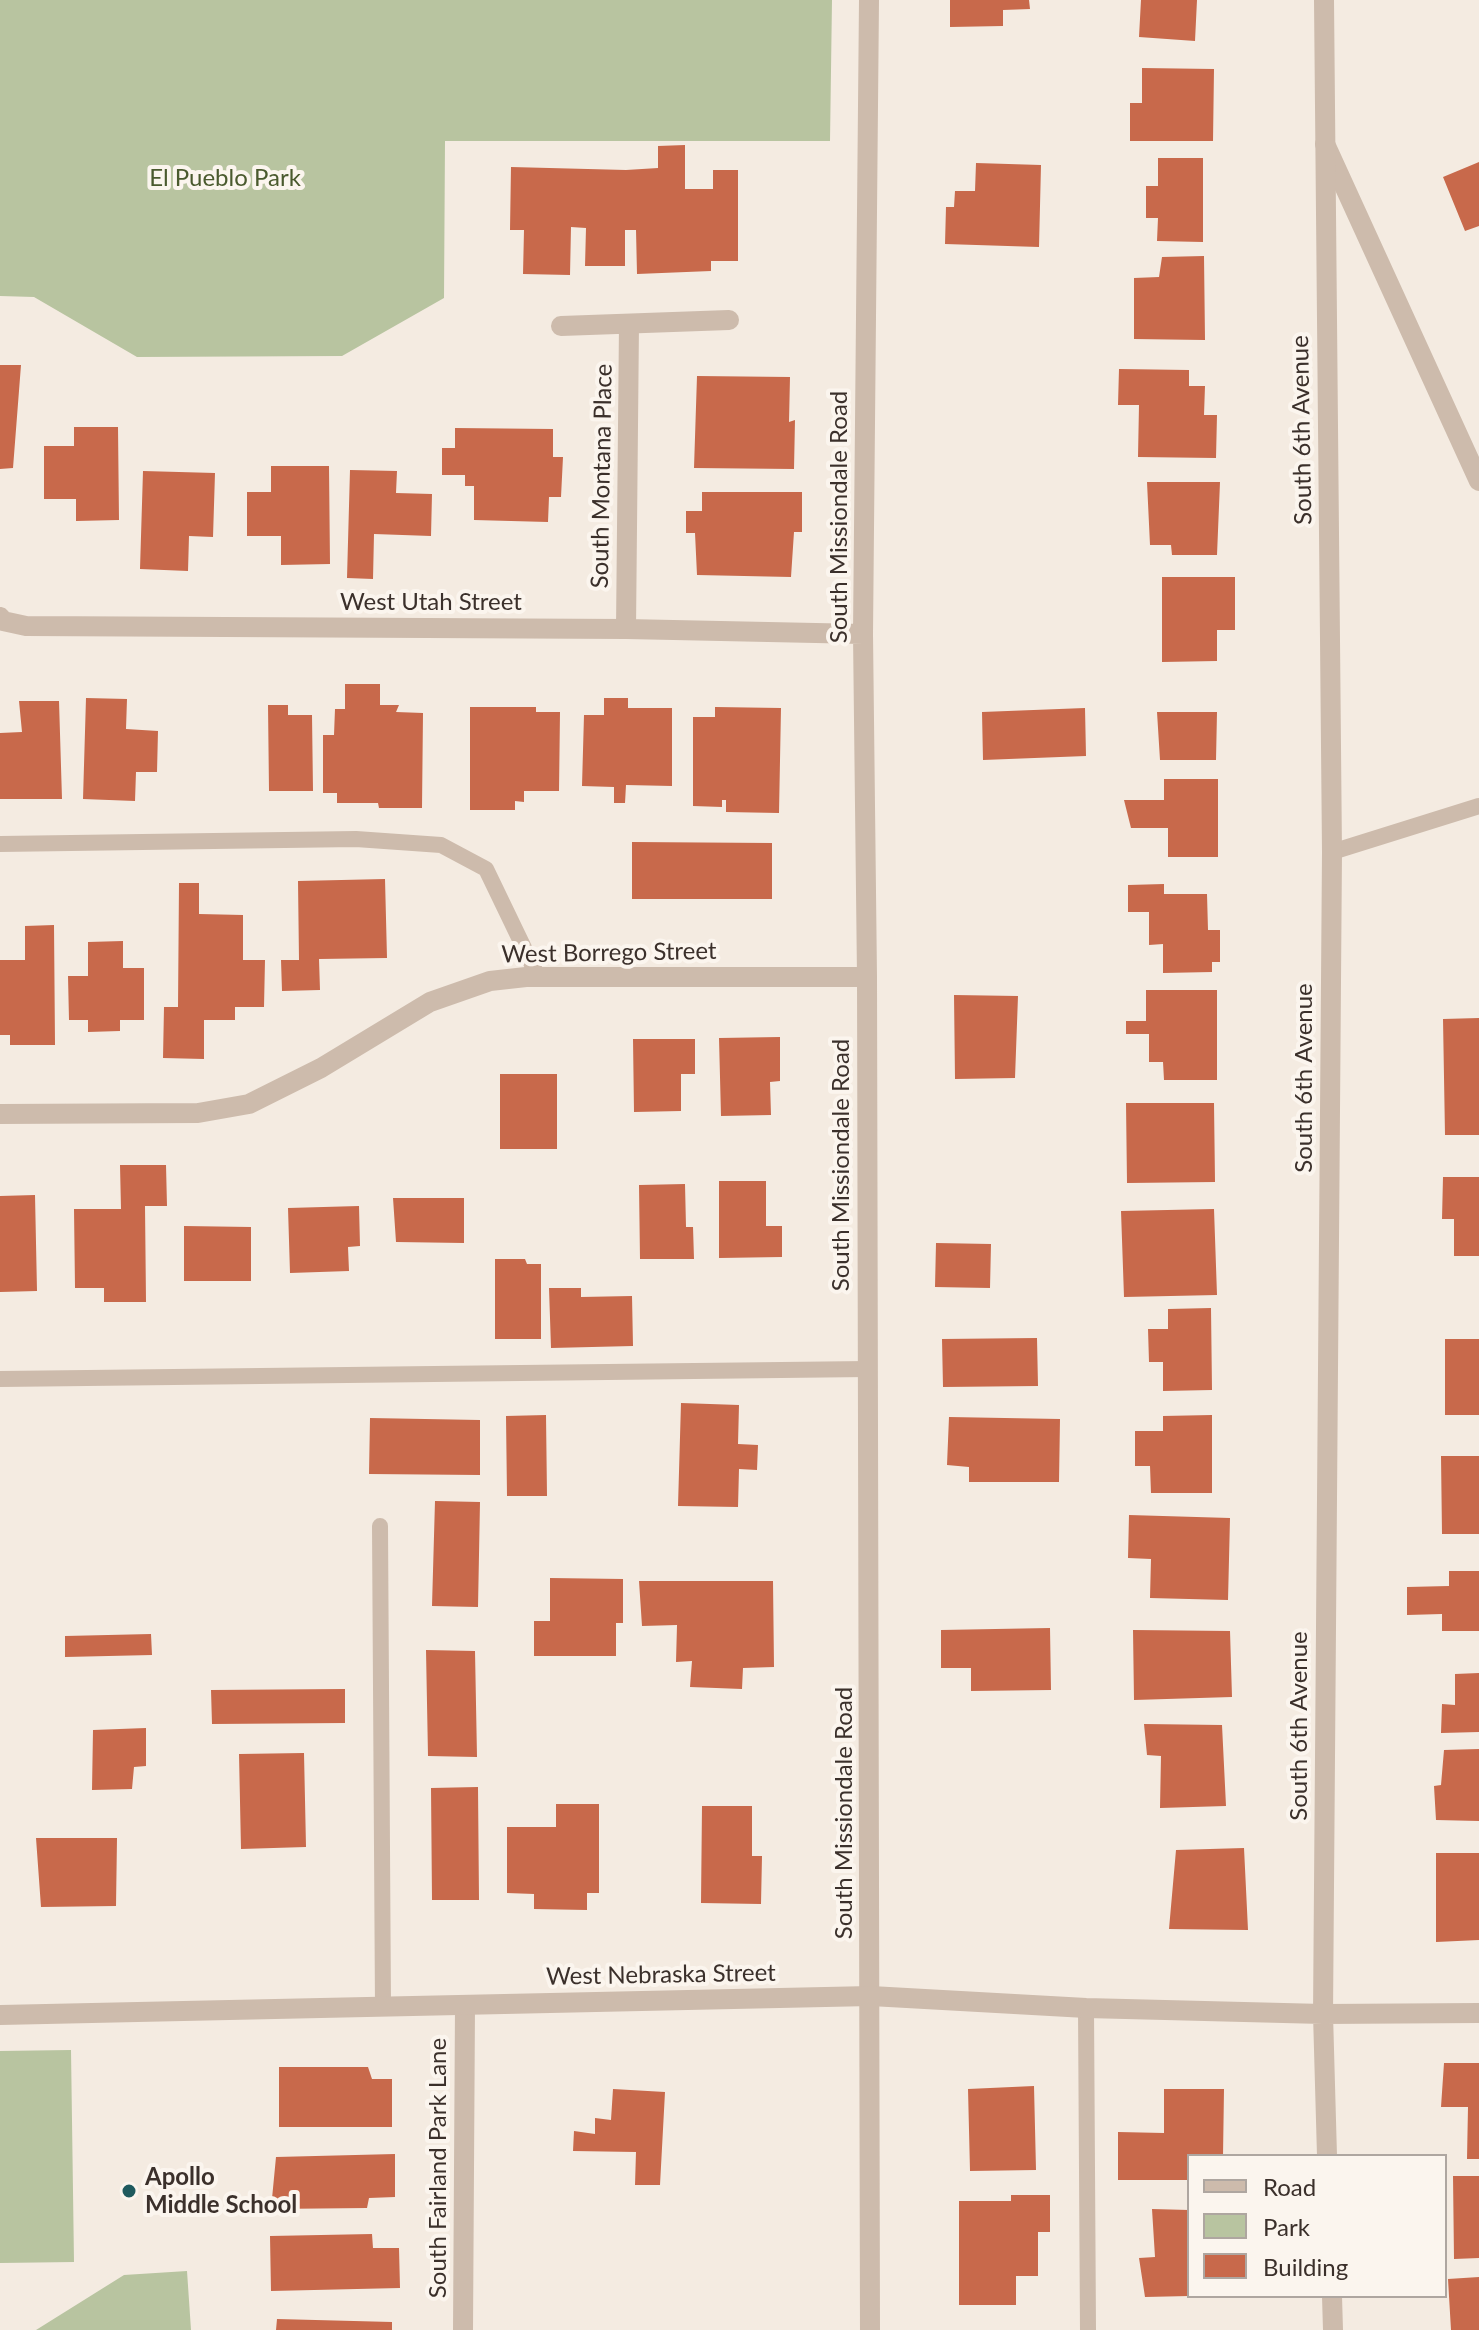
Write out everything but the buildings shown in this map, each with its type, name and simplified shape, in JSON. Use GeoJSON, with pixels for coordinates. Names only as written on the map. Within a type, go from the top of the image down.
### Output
{"type":"FeatureCollection","features":[{"type":"Feature","properties":{"kind":"street","name":"South Missiondale Road"},"geometry":{"type":"LineString","coordinates":[[869,0],[863,634],[867,977],[870,2330]]}},
{"type":"Feature","properties":{"kind":"street","name":"South 6th Avenue"},"geometry":{"type":"LineString","coordinates":[[1324,0],[1332,852],[1323,2014],[1327,2154]]}},
{"type":"Feature","properties":{"kind":"street"},"geometry":{"type":"LineString","coordinates":[[1325,144],[1479,481]]}},
{"type":"Feature","properties":{"kind":"street"},"geometry":{"type":"LineString","coordinates":[[561,326],[729,320]]}},
{"type":"Feature","properties":{"kind":"street","name":"South Montana Place"},"geometry":{"type":"LineString","coordinates":[[626,629],[629,324]]}},
{"type":"Feature","properties":{"kind":"street","name":"West Utah Street"},"geometry":{"type":"LineString","coordinates":[[0,617],[3,621],[26,626],[626,629],[863,634]]}},
{"type":"Feature","properties":{"kind":"street","name":"West Borrego Street"},"geometry":{"type":"LineString","coordinates":[[0,1114],[198,1113],[249,1104],[321,1068],[430,1002],[490,981],[538,977],[867,977]]}},
{"type":"Feature","properties":{"kind":"street","name":"West Nebraska Street"},"geometry":{"type":"LineString","coordinates":[[0,2015],[871,1996],[1086,2008],[1323,2014],[1479,2013]]}},
{"type":"Feature","properties":{"kind":"street","name":"South Fairland Park Lane"},"geometry":{"type":"LineString","coordinates":[[463,2330],[465,2006]]}},
{"type":"Feature","properties":{"kind":"street"},"geometry":{"type":"LineString","coordinates":[[1332,2298],[1333,2330]]}},
{"type":"Feature","properties":{"kind":"lane"},"geometry":{"type":"LineString","coordinates":[[1332,852],[1479,806]]}},
{"type":"Feature","properties":{"kind":"lane"},"geometry":{"type":"LineString","coordinates":[[0,844],[356,839],[441,845],[486,869],[538,977]]}},
{"type":"Feature","properties":{"kind":"lane"},"geometry":{"type":"LineString","coordinates":[[0,1379],[868,1369]]}},
{"type":"Feature","properties":{"kind":"lane"},"geometry":{"type":"LineString","coordinates":[[380,1526],[383,2008]]}},
{"type":"Feature","properties":{"kind":"lane"},"geometry":{"type":"LineString","coordinates":[[1086,2008],[1088,2330]]}},
{"type":"Feature","properties":{"kind":"green space","name":"El Pueblo Park"},"geometry":{"type":"Polygon","coordinates":[[[0,0],[832,0],[830,141],[445,141],[444,298],[342,356],[137,357],[34,297],[0,296],[0,0]]]}},
{"type":"Feature","properties":{"kind":"green space"},"geometry":{"type":"Polygon","coordinates":[[[71,2050],[74,2262],[0,2263],[0,2051],[71,2050]]]}},
{"type":"Feature","properties":{"kind":"green space"},"geometry":{"type":"Polygon","coordinates":[[[187,2271],[191,2330],[36,2330],[124,2275],[187,2271]]]}},
{"type":"Feature","properties":{"kind":"place","name":"Apollo Middle School"},"geometry":{"type":"Point","coordinates":[129,2191]}}]}
